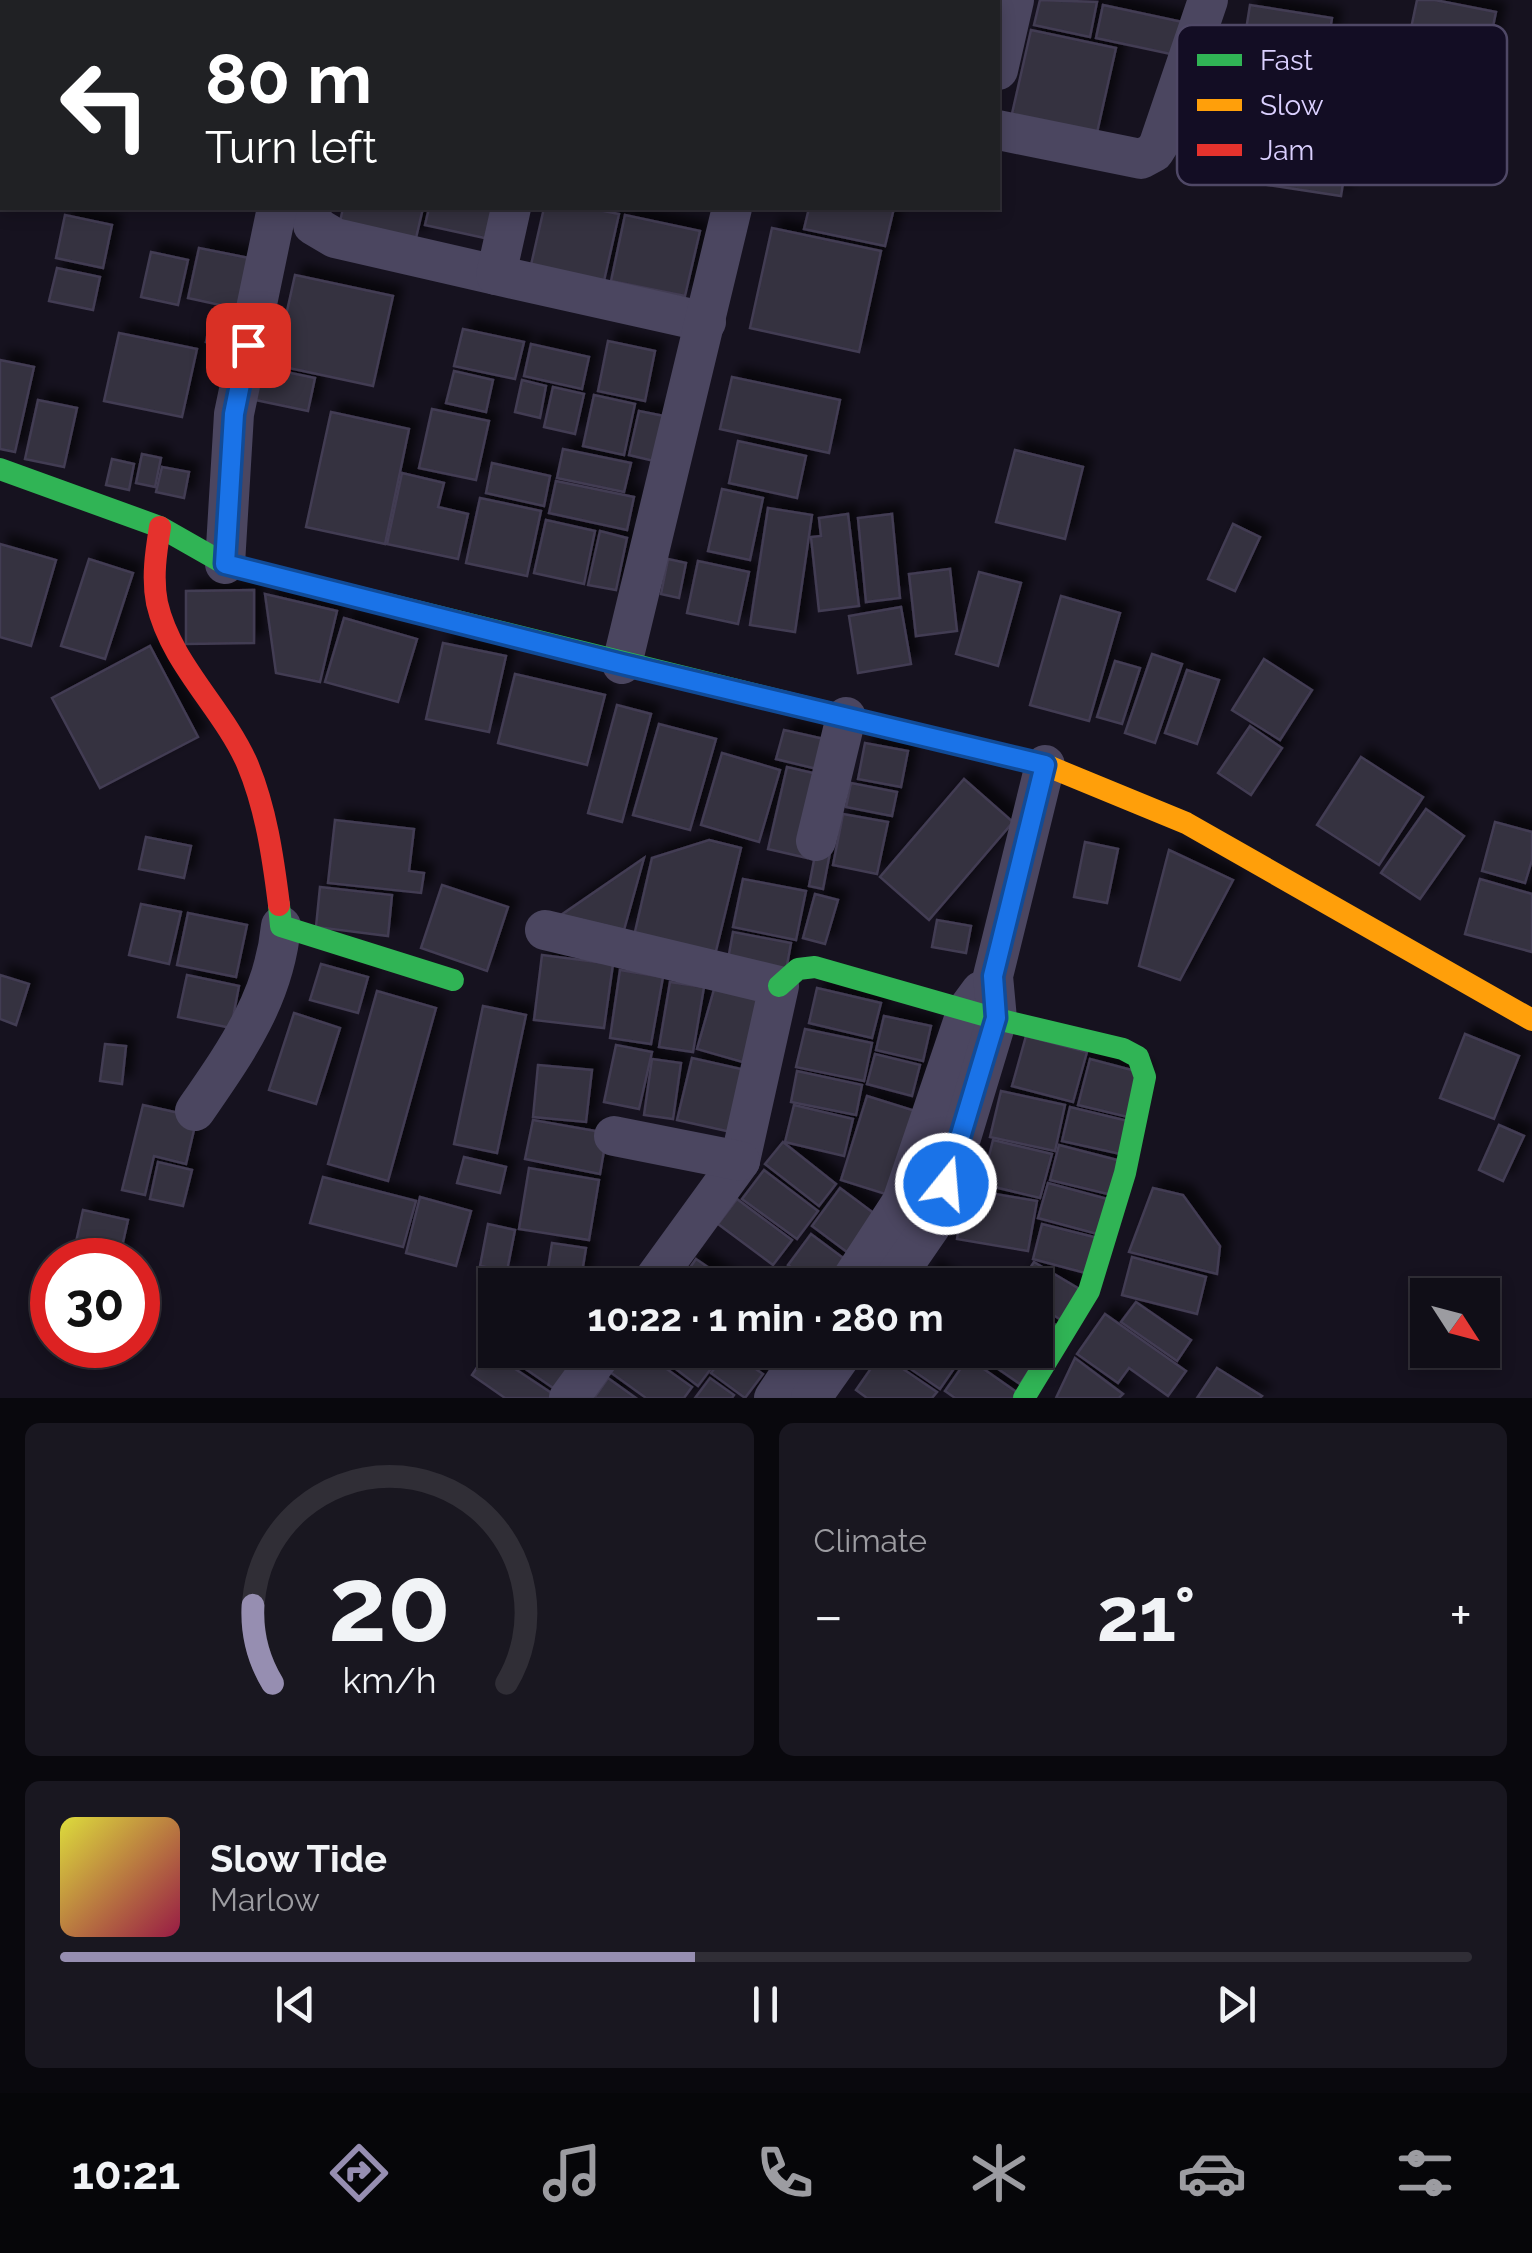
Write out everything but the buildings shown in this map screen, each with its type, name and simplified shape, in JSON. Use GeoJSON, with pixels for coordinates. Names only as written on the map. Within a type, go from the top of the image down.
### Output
{"type":"FeatureCollection","features":[{"type":"Feature","properties":{"kind":"street"},"geometry":{"type":"LineString","coordinates":[[1000,61],[1014,0]]}},
{"type":"Feature","properties":{"kind":"street"},"geometry":{"type":"LineString","coordinates":[[1199,25],[1208,0]]}},
{"type":"Feature","properties":{"kind":"street"},"geometry":{"type":"LineString","coordinates":[[1000,130],[1141,159],[1159,144],[1177,91]]}},
{"type":"Feature","properties":{"kind":"street"},"geometry":{"type":"LineString","coordinates":[[225,564],[234,414],[277,210]]}},
{"type":"Feature","properties":{"kind":"street"},"geometry":{"type":"LineString","coordinates":[[310,210],[312,226],[335,238],[706,322]]}},
{"type":"Feature","properties":{"kind":"street"},"geometry":{"type":"LineString","coordinates":[[496,275],[511,210]]}},
{"type":"Feature","properties":{"kind":"street"},"geometry":{"type":"LineString","coordinates":[[622,664],[732,210]]}},
{"type":"Feature","properties":{"kind":"street"},"geometry":{"type":"LineString","coordinates":[[0,469],[160,527],[225,564],[1045,765],[1186,823],[1527,1004]]}},
{"type":"Feature","properties":{"kind":"street"},"geometry":{"type":"LineString","coordinates":[[160,527],[153,558],[156,607],[187,670],[222,718],[247,763],[262,814],[281,926],[271,981],[254,1022],[195,1111]]}},
{"type":"Feature","properties":{"kind":"street"},"geometry":{"type":"LineString","coordinates":[[816,841],[846,717]]}},
{"type":"Feature","properties":{"kind":"street"},"geometry":{"type":"LineString","coordinates":[[897,1268],[982,1014],[1045,765]]}},
{"type":"Feature","properties":{"kind":"street"},"geometry":{"type":"LineString","coordinates":[[281,926],[453,980]]}},
{"type":"Feature","properties":{"kind":"street"},"geometry":{"type":"LineString","coordinates":[[545,930],[779,986]]}},
{"type":"Feature","properties":{"kind":"street"},"geometry":{"type":"LineString","coordinates":[[662,1268],[740,1161],[779,986],[798,969],[815,966],[1123,1049],[1138,1057],[1146,1076],[1125,1173],[1088,1291],[1024,1398]]}},
{"type":"Feature","properties":{"kind":"street"},"geometry":{"type":"LineString","coordinates":[[614,1136],[740,1161]]}},
{"type":"Feature","properties":{"kind":"street"},"geometry":{"type":"LineString","coordinates":[[864,1268],[919,1210]]}},
{"type":"Feature","properties":{"kind":"street"},"geometry":{"type":"LineString","coordinates":[[569,1398],[591,1368]]}},
{"type":"Feature","properties":{"kind":"traffic: fast"},"geometry":{"type":"LineString","coordinates":[[0,469],[160,527],[225,564],[1050,767]]}},
{"type":"Feature","properties":{"kind":"traffic: fast"},"geometry":{"type":"LineString","coordinates":[[279,905],[281,926],[453,980]]}},
{"type":"Feature","properties":{"kind":"traffic: fast"},"geometry":{"type":"LineString","coordinates":[[779,986],[798,969],[815,967],[997,1019],[1123,1049],[1138,1057],[1145,1077],[1125,1173],[1089,1291],[1024,1398]]}},
{"type":"Feature","properties":{"kind":"traffic: slow"},"geometry":{"type":"LineString","coordinates":[[1050,767],[1186,823],[1532,1020]]}},
{"type":"Feature","properties":{"kind":"traffic: jam"},"geometry":{"type":"LineString","coordinates":[[160,527],[157,603],[173,646],[237,743],[254,780],[279,905]]}},
{"type":"Feature","properties":{"kind":"route"},"geometry":{"type":"LineString","coordinates":[[248,345],[234,414],[225,564],[1045,765],[993,976],[996,1018],[946,1184]]}}]}
